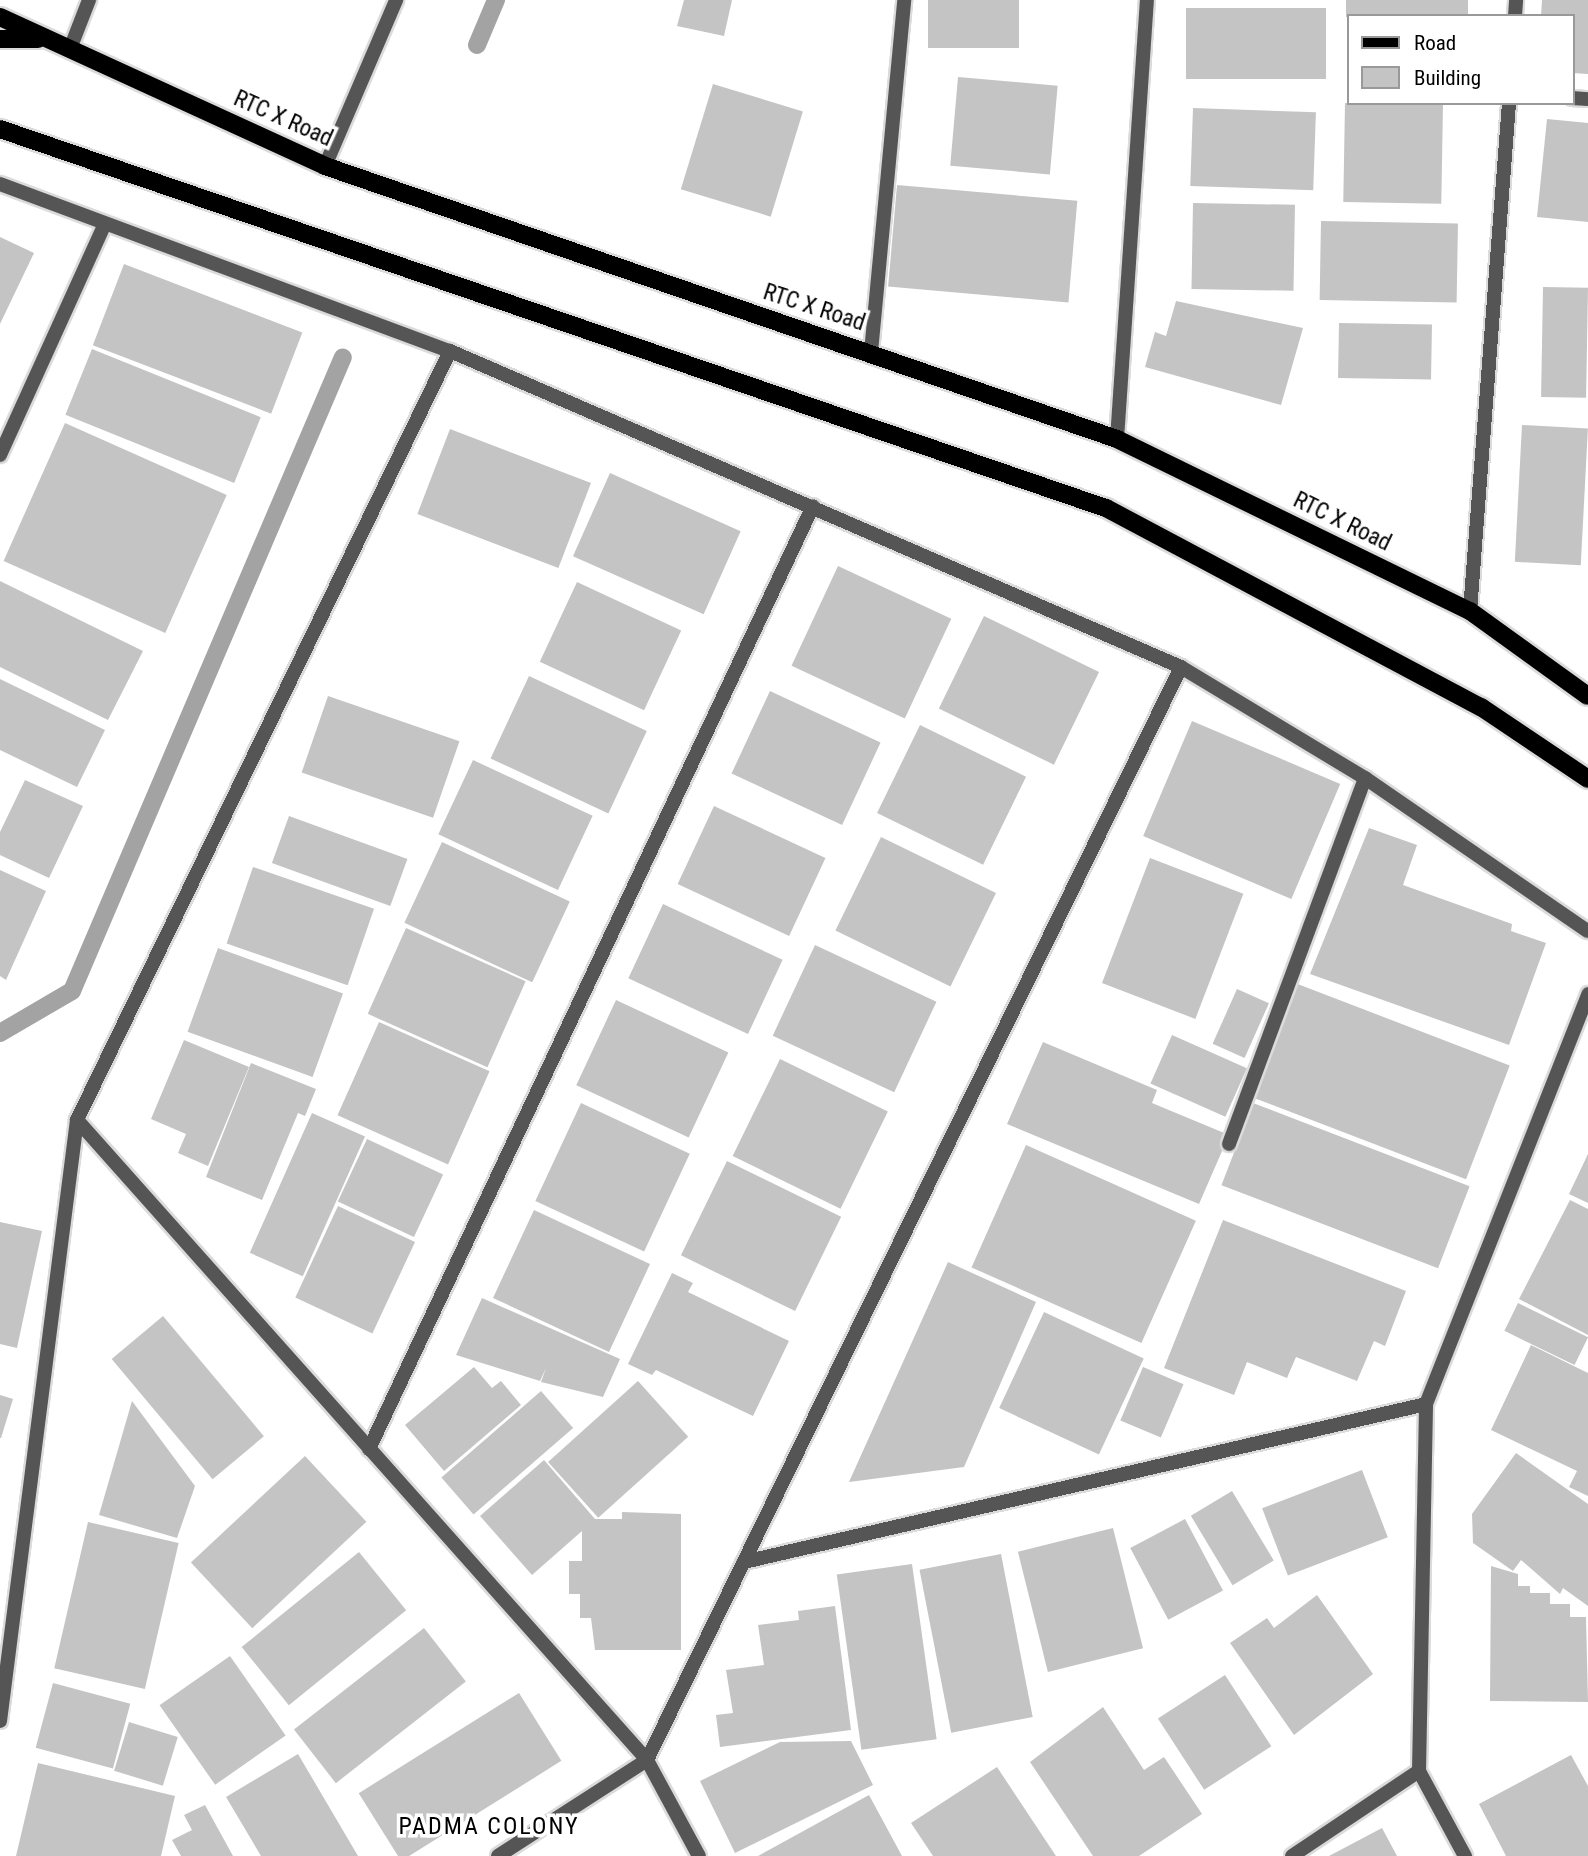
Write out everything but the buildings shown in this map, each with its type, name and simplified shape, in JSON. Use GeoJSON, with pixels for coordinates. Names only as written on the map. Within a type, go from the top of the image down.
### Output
{"type":"FeatureCollection","features":[{"type":"Feature","properties":{"kind":"main road","name":"RTC X Road"},"geometry":{"type":"LineString","coordinates":[[0,17],[40,39],[70,49],[325,166],[872,352],[1117,439],[1470,611],[1588,696]]}},
{"type":"Feature","properties":{"kind":"main road"},"geometry":{"type":"LineString","coordinates":[[0,39],[40,39]]}},
{"type":"Feature","properties":{"kind":"main road"},"geometry":{"type":"LineString","coordinates":[[0,129],[1106,508],[1481,707],[1588,779]]}},
{"type":"Feature","properties":{"kind":"street"},"geometry":{"type":"LineString","coordinates":[[70,49],[89,0]]}},
{"type":"Feature","properties":{"kind":"street"},"geometry":{"type":"LineString","coordinates":[[325,166],[396,0]]}},
{"type":"Feature","properties":{"kind":"street"},"geometry":{"type":"LineString","coordinates":[[872,352],[904,0]]}},
{"type":"Feature","properties":{"kind":"street"},"geometry":{"type":"LineString","coordinates":[[1117,439],[1147,0]]}},
{"type":"Feature","properties":{"kind":"street"},"geometry":{"type":"LineString","coordinates":[[1470,611],[1509,105]]}},
{"type":"Feature","properties":{"kind":"street"},"geometry":{"type":"LineString","coordinates":[[0,184],[104,226],[450,351],[1181,667],[1365,778],[1588,931]]}},
{"type":"Feature","properties":{"kind":"street"},"geometry":{"type":"LineString","coordinates":[[0,454],[104,226]]}},
{"type":"Feature","properties":{"kind":"street"},"geometry":{"type":"LineString","coordinates":[[0,1721],[77,1121],[450,351]]}},
{"type":"Feature","properties":{"kind":"street"},"geometry":{"type":"LineString","coordinates":[[369,1449],[813,506]]}},
{"type":"Feature","properties":{"kind":"street"},"geometry":{"type":"LineString","coordinates":[[498,1856],[647,1760],[1181,667]]}},
{"type":"Feature","properties":{"kind":"street"},"geometry":{"type":"LineString","coordinates":[[1229,1144],[1365,778]]}},
{"type":"Feature","properties":{"kind":"street"},"geometry":{"type":"LineString","coordinates":[[1465,1856],[1419,1771],[1426,1404],[1588,994]]}},
{"type":"Feature","properties":{"kind":"street"},"geometry":{"type":"LineString","coordinates":[[77,1121],[647,1760],[699,1856]]}},
{"type":"Feature","properties":{"kind":"street"},"geometry":{"type":"LineString","coordinates":[[744,1562],[1426,1404]]}},
{"type":"Feature","properties":{"kind":"street"},"geometry":{"type":"LineString","coordinates":[[1292,1856],[1419,1771]]}},
{"type":"Feature","properties":{"kind":"waterway"},"geometry":{"type":"LineString","coordinates":[[477,45],[496,0]]}},
{"type":"Feature","properties":{"kind":"waterway"},"geometry":{"type":"LineString","coordinates":[[0,1033],[72,991],[343,357]]}},
{"type":"Feature","properties":{"kind":"district","name":"PADMA COLONY"},"geometry":{"type":"Point","coordinates":[489,1827]}}]}
